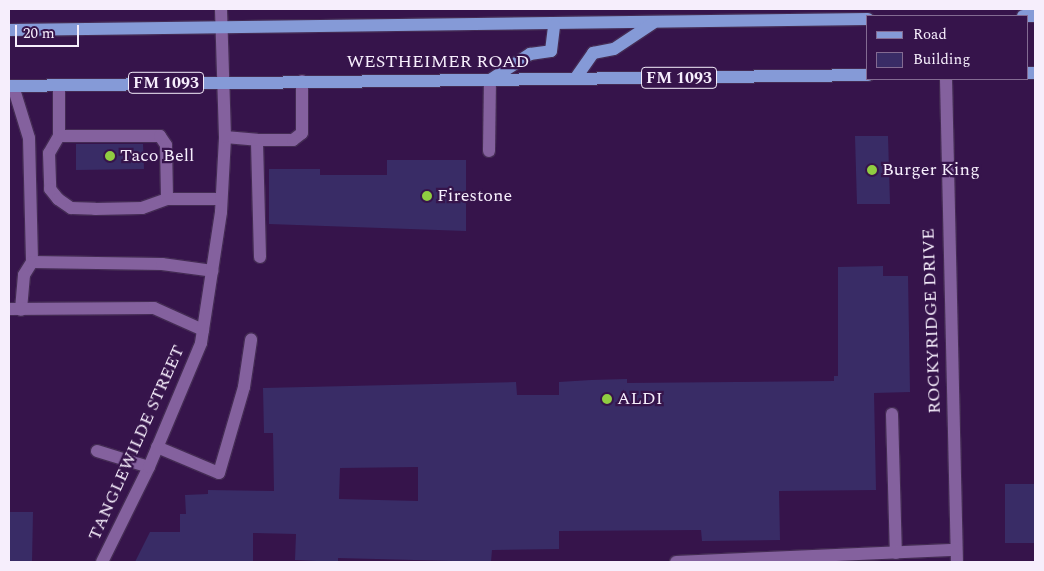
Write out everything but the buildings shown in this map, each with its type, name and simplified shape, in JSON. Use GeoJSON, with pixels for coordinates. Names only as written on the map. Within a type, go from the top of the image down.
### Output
{"type":"FeatureCollection","features":[{"type":"Feature","properties":{"kind":"main road","name":"WESTHEIMER ROAD"},"geometry":{"type":"LineString","coordinates":[[9,30],[866,19]]}},
{"type":"Feature","properties":{"kind":"main road"},"geometry":{"type":"LineString","coordinates":[[575,79],[593,53],[614,49],[653,23]]}},
{"type":"Feature","properties":{"kind":"main road"},"geometry":{"type":"LineString","coordinates":[[490,80],[530,54],[551,51],[554,24]]}},
{"type":"Feature","properties":{"kind":"main road","name":"WESTHEIMER ROAD"},"geometry":{"type":"LineString","coordinates":[[11,86],[866,75]]}},
{"type":"Feature","properties":{"kind":"street","name":"TANGLEWILDE STREET"},"geometry":{"type":"LineString","coordinates":[[102,562],[149,467],[204,330],[221,199],[225,137],[220,9]]}},
{"type":"Feature","properties":{"kind":"street"},"geometry":{"type":"LineString","coordinates":[[489,151],[490,80]]}},
{"type":"Feature","properties":{"kind":"street","name":"ROCKYRIDGE DRIVE"},"geometry":{"type":"LineString","coordinates":[[946,80],[956,556]]}},
{"type":"Feature","properties":{"kind":"street"},"geometry":{"type":"LineString","coordinates":[[225,137],[257,140],[293,140],[302,133],[302,81]]}},
{"type":"Feature","properties":{"kind":"street"},"geometry":{"type":"LineString","coordinates":[[59,85],[59,136],[49,153],[50,189],[71,208],[142,208],[167,199],[221,199]]}},
{"type":"Feature","properties":{"kind":"street"},"geometry":{"type":"LineString","coordinates":[[11,86],[29,138],[32,262],[24,275],[15,310],[154,308],[204,330]]}},
{"type":"Feature","properties":{"kind":"street"},"geometry":{"type":"LineString","coordinates":[[59,136],[160,136],[166,145],[167,199]]}},
{"type":"Feature","properties":{"kind":"street"},"geometry":{"type":"LineString","coordinates":[[257,140],[260,257]]}},
{"type":"Feature","properties":{"kind":"street"},"geometry":{"type":"LineString","coordinates":[[32,262],[162,264],[213,271]]}},
{"type":"Feature","properties":{"kind":"street"},"geometry":{"type":"LineString","coordinates":[[157,447],[219,473],[244,387],[251,340]]}},
{"type":"Feature","properties":{"kind":"street"},"geometry":{"type":"LineString","coordinates":[[892,414],[896,553]]}},
{"type":"Feature","properties":{"kind":"street"},"geometry":{"type":"LineString","coordinates":[[96,451],[149,467]]}},
{"type":"Feature","properties":{"kind":"street"},"geometry":{"type":"LineString","coordinates":[[676,562],[896,553],[956,556]]}},
{"type":"Feature","properties":{"kind":"place","name":"Taco Bell"},"geometry":{"type":"Point","coordinates":[110,156]}},
{"type":"Feature","properties":{"kind":"place","name":"Burger King"},"geometry":{"type":"Point","coordinates":[872,170]}},
{"type":"Feature","properties":{"kind":"place","name":"Firestone"},"geometry":{"type":"Point","coordinates":[427,196]}},
{"type":"Feature","properties":{"kind":"place","name":"ALDI"},"geometry":{"type":"Point","coordinates":[607,399]}}]}
